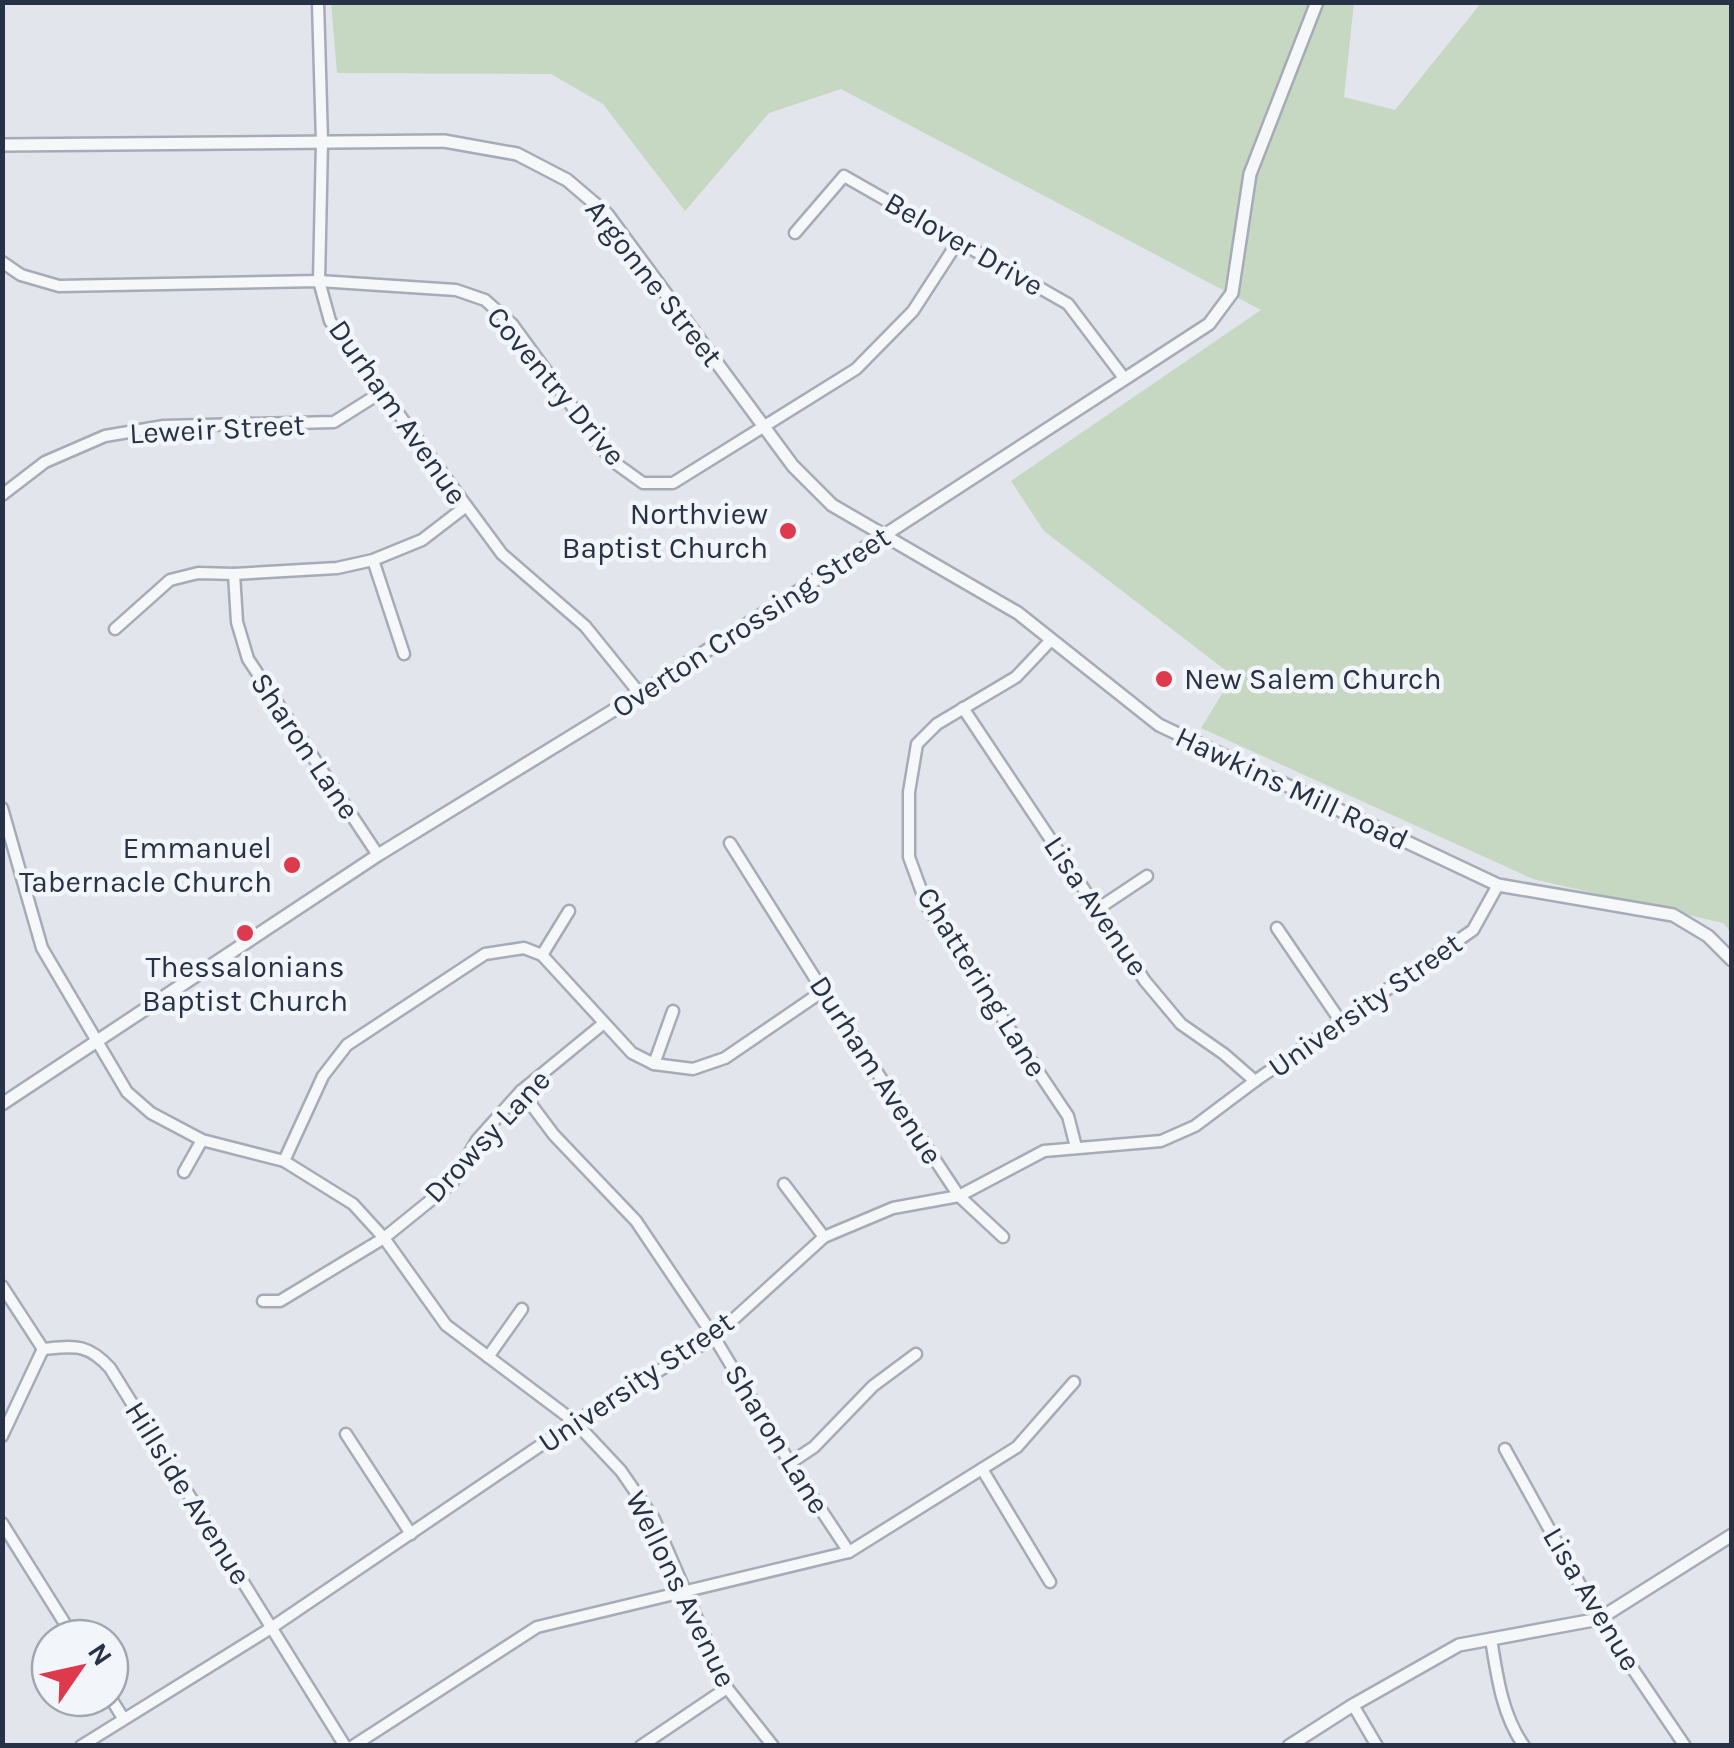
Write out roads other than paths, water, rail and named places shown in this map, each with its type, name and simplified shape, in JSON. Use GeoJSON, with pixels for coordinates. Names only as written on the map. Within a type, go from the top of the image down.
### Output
{"type":"FeatureCollection","features":[{"type":"Feature","properties":{"kind":"street","name":"Durham Avenue"},"geometry":{"type":"LineString","coordinates":[[318,2],[322,142],[319,280],[330,321],[502,554],[585,626],[640,694]]}},
{"type":"Feature","properties":{"kind":"street","name":"Overton Crossing Street"},"geometry":{"type":"LineString","coordinates":[[2,1104],[378,855],[640,694],[1209,324],[1232,293],[1250,174],[1317,2]]}},
{"type":"Feature","properties":{"kind":"street","name":"Argonne Street"},"geometry":{"type":"LineString","coordinates":[[2,145],[444,141],[517,154],[568,180],[607,214],[793,466],[832,506],[886,535]]}},
{"type":"Feature","properties":{"kind":"street","name":"Belover Drive"},"geometry":{"type":"LineString","coordinates":[[795,233],[844,176],[1068,304],[1124,378]]}},
{"type":"Feature","properties":{"kind":"street","name":"Coventry Drive"},"geometry":{"type":"LineString","coordinates":[[2,262],[21,275],[58,286],[319,280],[456,290],[485,300],[512,324],[612,460],[643,483],[673,483],[856,369],[913,311],[960,240]]}},
{"type":"Feature","properties":{"kind":"street","name":"Leweir Street"},"geometry":{"type":"LineString","coordinates":[[3,494],[45,462],[104,436],[164,426],[334,422],[380,393]]}},
{"type":"Feature","properties":{"kind":"street"},"geometry":{"type":"LineString","coordinates":[[115,629],[170,580],[198,573],[337,568],[374,560],[422,540],[465,507]]}},
{"type":"Feature","properties":{"kind":"street","name":"Hawkins Mill Road"},"geometry":{"type":"LineString","coordinates":[[886,535],[1018,613],[1159,725],[1498,885],[1674,915],[1708,936],[1732,960]]}},
{"type":"Feature","properties":{"kind":"street"},"geometry":{"type":"LineString","coordinates":[[374,560],[404,654]]}},
{"type":"Feature","properties":{"kind":"street","name":"Sharon Lane"},"geometry":{"type":"LineString","coordinates":[[234,574],[237,622],[248,659],[378,855]]}},
{"type":"Feature","properties":{"kind":"street","name":"Chattering Lane"},"geometry":{"type":"LineString","coordinates":[[1051,640],[1016,676],[937,724],[917,744],[909,792],[908,857],[927,906],[1068,1116],[1076,1147]]}},
{"type":"Feature","properties":{"kind":"street","name":"Lisa Avenue"},"geometry":{"type":"LineString","coordinates":[[964,708],[1145,981],[1180,1024],[1254,1081]]}},
{"type":"Feature","properties":{"kind":"street","name":"Wellons Avenue"},"geometry":{"type":"LineString","coordinates":[[2,808],[42,948],[127,1092],[151,1113],[202,1140],[284,1161],[353,1204],[384,1238],[446,1326],[575,1422],[622,1471],[654,1519],[727,1688],[773,1746]]}},
{"type":"Feature","properties":{"kind":"street","name":"Durham Avenue"},"geometry":{"type":"LineString","coordinates":[[730,843],[959,1196],[1003,1238]]}},
{"type":"Feature","properties":{"kind":"street"},"geometry":{"type":"LineString","coordinates":[[1099,908],[1147,876]]}},
{"type":"Feature","properties":{"kind":"street","name":"University Street"},"geometry":{"type":"LineString","coordinates":[[130,1714],[271,1628],[575,1422],[714,1337],[824,1238],[893,1208],[959,1196],[1044,1152],[1160,1141],[1195,1126],[1474,930],[1498,885]]}},
{"type":"Feature","properties":{"kind":"street"},"geometry":{"type":"LineString","coordinates":[[542,955],[569,911]]}},
{"type":"Feature","properties":{"kind":"street"},"geometry":{"type":"LineString","coordinates":[[1278,928],[1341,1022]]}},
{"type":"Feature","properties":{"kind":"street"},"geometry":{"type":"LineString","coordinates":[[284,1161],[323,1076],[347,1046],[485,954],[524,948],[542,955],[632,1053],[654,1064],[692,1069],[725,1058],[824,992]]}},
{"type":"Feature","properties":{"kind":"street"},"geometry":{"type":"LineString","coordinates":[[654,1064],[673,1011]]}},
{"type":"Feature","properties":{"kind":"street","name":"Drowsy Lane"},"geometry":{"type":"LineString","coordinates":[[263,1301],[280,1301],[384,1238],[452,1183],[478,1140],[520,1091],[604,1023]]}},
{"type":"Feature","properties":{"kind":"street","name":"Sharon Lane"},"geometry":{"type":"LineString","coordinates":[[520,1091],[554,1135],[636,1221],[849,1552]]}},
{"type":"Feature","properties":{"kind":"street"},"geometry":{"type":"LineString","coordinates":[[184,1172],[202,1140]]}},
{"type":"Feature","properties":{"kind":"street"},"geometry":{"type":"LineString","coordinates":[[784,1184],[824,1238]]}},
{"type":"Feature","properties":{"kind":"street"},"geometry":{"type":"LineString","coordinates":[[2,1286],[43,1349],[2,1436]]}},
{"type":"Feature","properties":{"kind":"street"},"geometry":{"type":"LineString","coordinates":[[488,1357],[522,1308]]}},
{"type":"Feature","properties":{"kind":"street","name":"Hillside Avenue"},"geometry":{"type":"LineString","coordinates":[[43,1349],[77,1346],[97,1354],[110,1368],[345,1746]]}},
{"type":"Feature","properties":{"kind":"street"},"geometry":{"type":"LineString","coordinates":[[790,1463],[814,1447],[873,1386],[916,1354]]}},
{"type":"Feature","properties":{"kind":"street"},"geometry":{"type":"LineString","coordinates":[[353,1746],[536,1627],[849,1552],[1017,1447],[1074,1382]]}},
{"type":"Feature","properties":{"kind":"street"},"geometry":{"type":"LineString","coordinates":[[346,1434],[411,1534]]}},
{"type":"Feature","properties":{"kind":"street","name":"Lisa Avenue"},"geometry":{"type":"LineString","coordinates":[[1505,1449],[1599,1619],[1685,1746]]}},
{"type":"Feature","properties":{"kind":"street"},"geometry":{"type":"LineString","coordinates":[[982,1469],[1050,1582]]}},
{"type":"Feature","properties":{"kind":"street"},"geometry":{"type":"LineString","coordinates":[[2,1523],[61,1618]]}},
{"type":"Feature","properties":{"kind":"street"},"geometry":{"type":"LineString","coordinates":[[1289,1746],[1459,1645],[1599,1619],[1732,1536]]}},
{"type":"Feature","properties":{"kind":"street"},"geometry":{"type":"LineString","coordinates":[[1490,1639],[1500,1691],[1515,1734],[1524,1746]]}},
{"type":"Feature","properties":{"kind":"street"},"geometry":{"type":"LineString","coordinates":[[640,1746],[727,1688]]}},
{"type":"Feature","properties":{"kind":"street"},"geometry":{"type":"LineString","coordinates":[[1353,1705],[1377,1746]]}},
{"type":"Feature","properties":{"kind":"street","name":"University Street"},"geometry":{"type":"LineString","coordinates":[[81,1746],[124,1718]]}},
{"type":"Feature","properties":{"kind":"place","name":"Northview Baptist Church"},"geometry":{"type":"Point","coordinates":[788,531]}},
{"type":"Feature","properties":{"kind":"place","name":"New Salem Church"},"geometry":{"type":"Point","coordinates":[1164,679]}},
{"type":"Feature","properties":{"kind":"place","name":"Emmanuel Tabernacle Church"},"geometry":{"type":"Point","coordinates":[292,865]}},
{"type":"Feature","properties":{"kind":"place","name":"Thessalonians Baptist Church"},"geometry":{"type":"Point","coordinates":[245,933]}}]}
